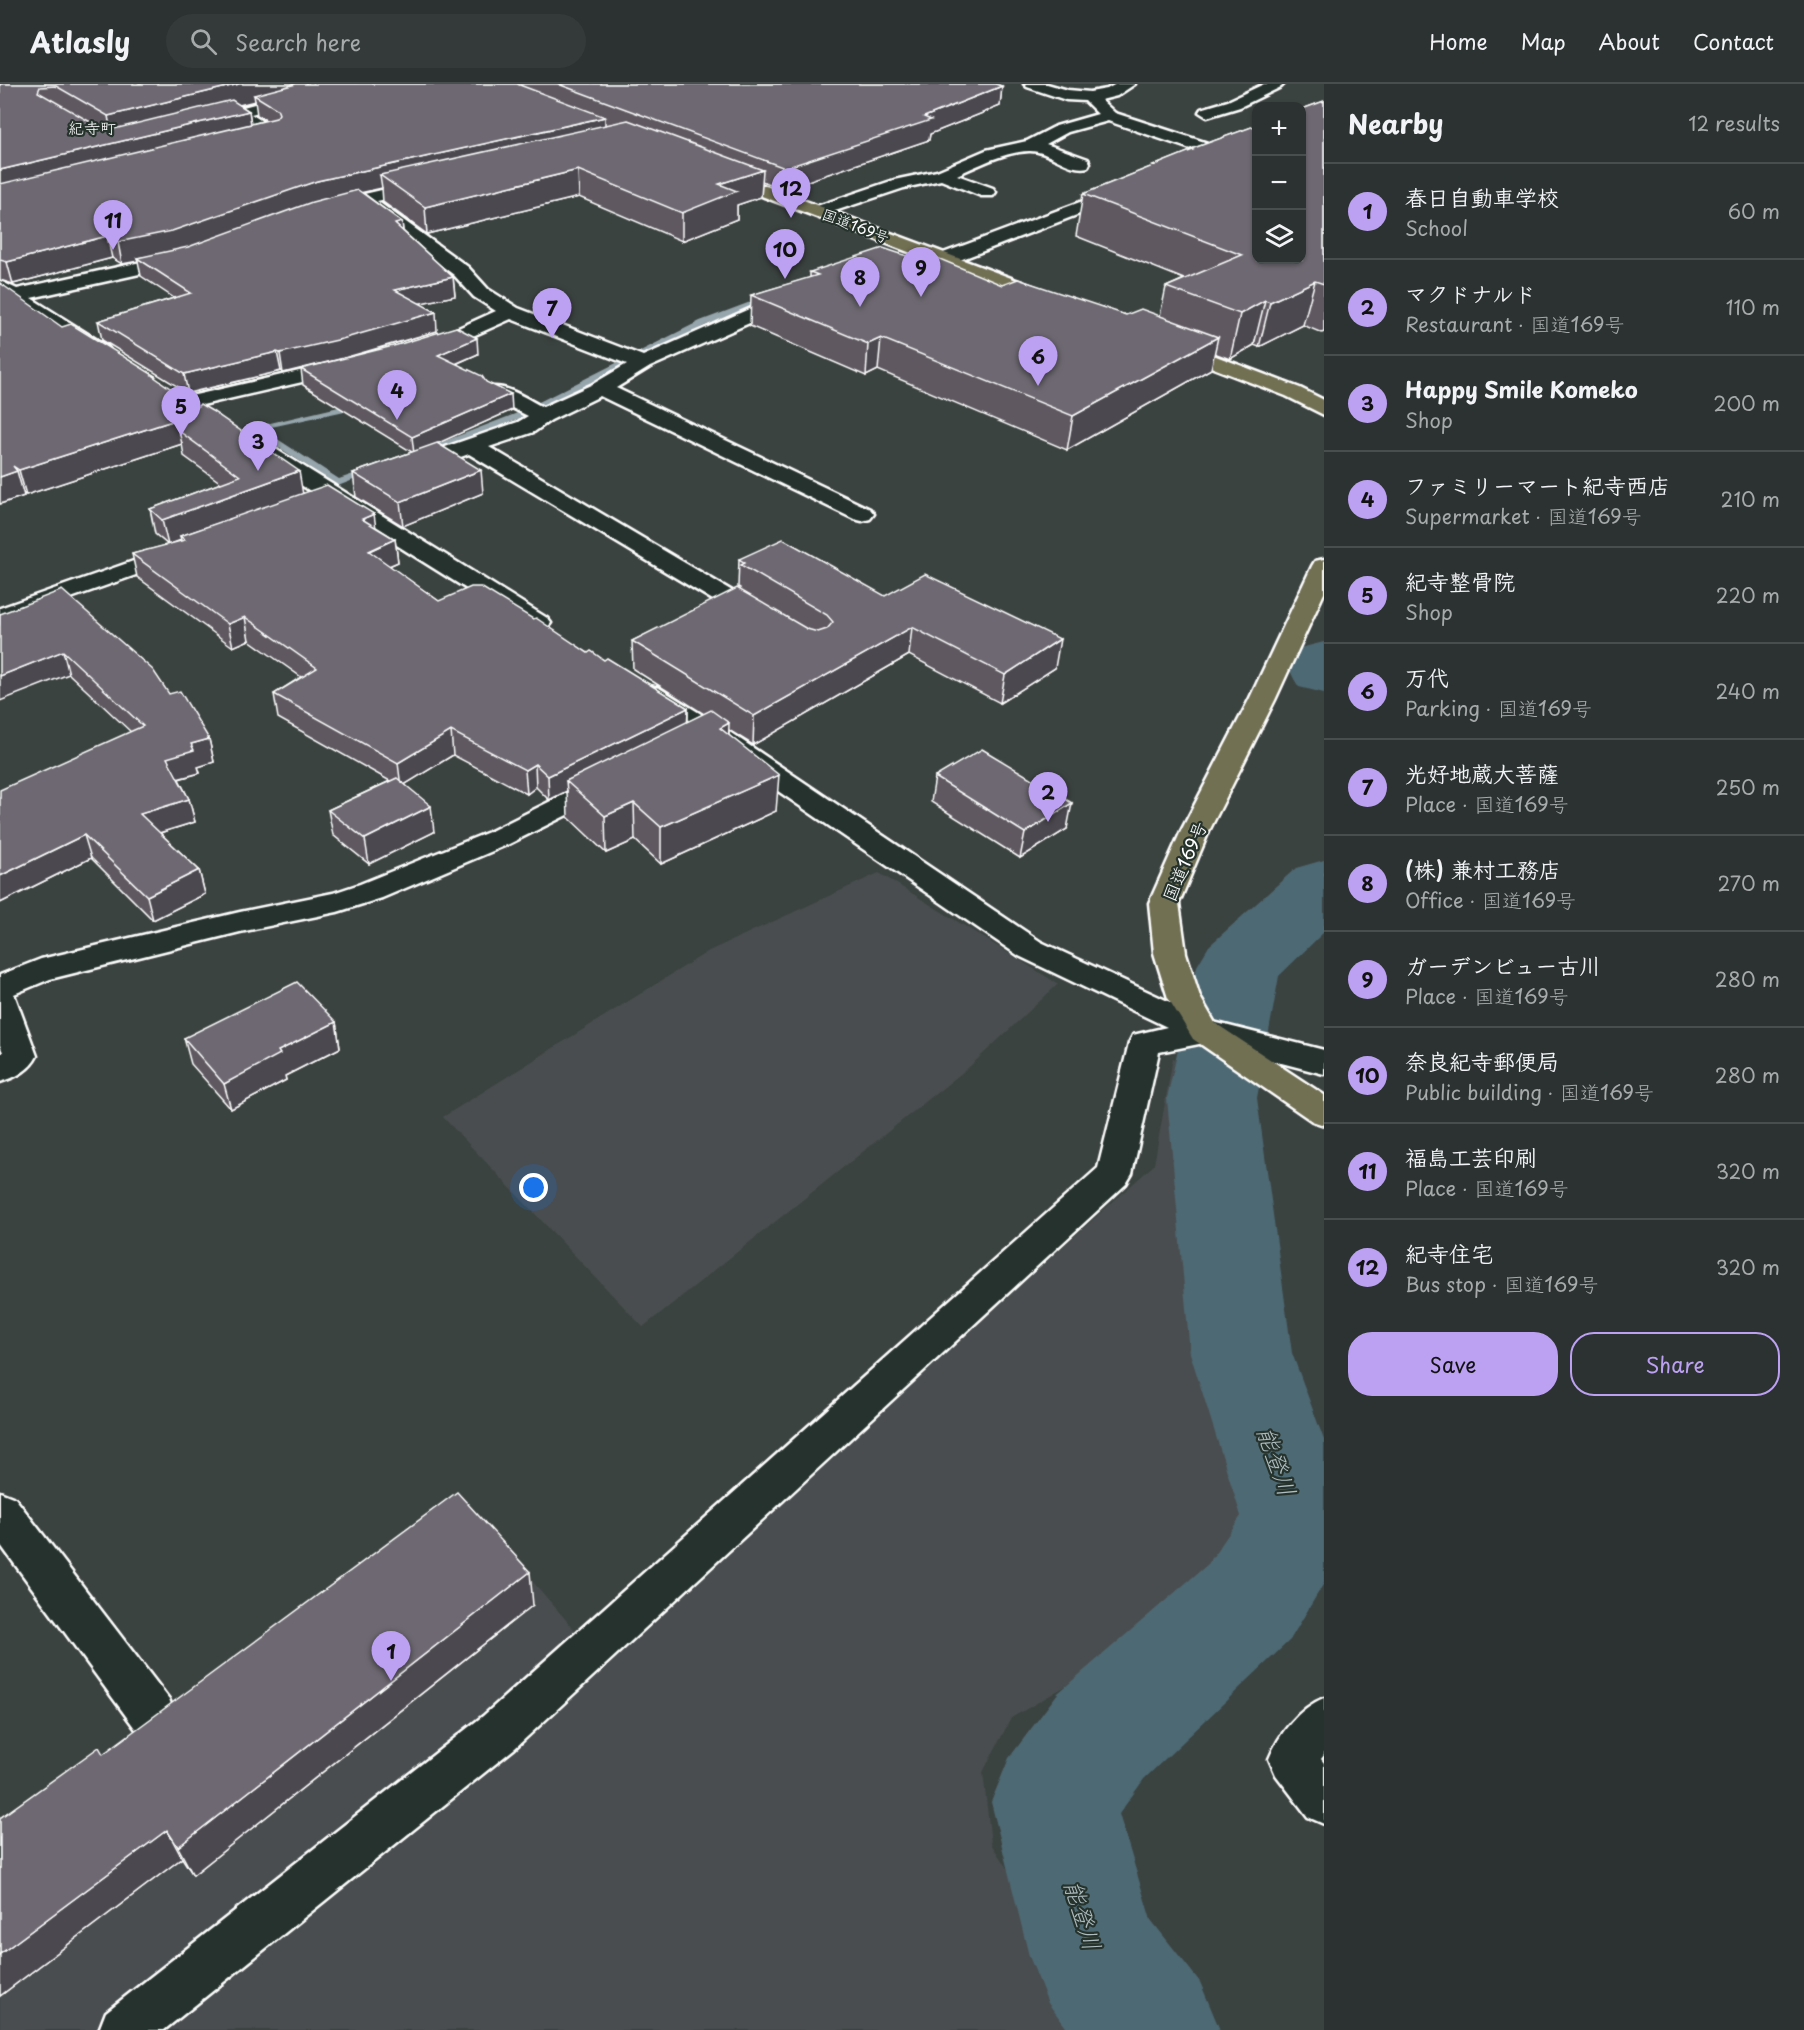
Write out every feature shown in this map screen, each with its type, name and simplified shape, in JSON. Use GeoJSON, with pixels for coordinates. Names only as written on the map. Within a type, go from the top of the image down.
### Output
{"type":"FeatureCollection","features":[{"type":"Feature","properties":{"kind":"highway","name":"国道169号"},"geometry":{"type":"LineString","coordinates":[[703,167],[1060,303]]}},
{"type":"Feature","properties":{"kind":"highway"},"geometry":{"type":"LineString","coordinates":[[1149,337],[1293,392],[1324,409]]}},
{"type":"Feature","properties":{"kind":"highway","name":"国道169号"},"geometry":{"type":"LineString","coordinates":[[1314,1105],[1204,1030],[1184,998],[1170,953],[1164,903],[1195,831],[1262,699],[1324,566]]}},
{"type":"Feature","properties":{"kind":"street"},"geometry":{"type":"LineString","coordinates":[[230,142],[272,133],[232,115],[348,84]]}},
{"type":"Feature","properties":{"kind":"street"},"geometry":{"type":"LineString","coordinates":[[1032,84],[1071,96],[1090,97],[1112,93],[1127,84]]}},
{"type":"Feature","properties":{"kind":"street"},"geometry":{"type":"LineString","coordinates":[[1207,112],[1234,104],[1276,84]]}},
{"type":"Feature","properties":{"kind":"street"},"geometry":{"type":"LineString","coordinates":[[1090,97],[1109,116],[1220,153]]}},
{"type":"Feature","properties":{"kind":"street"},"geometry":{"type":"LineString","coordinates":[[820,211],[900,184],[942,175],[992,154],[1032,145],[1062,129],[1109,116]]}},
{"type":"Feature","properties":{"kind":"street"},"geometry":{"type":"LineString","coordinates":[[1032,145],[1082,163]]}},
{"type":"Feature","properties":{"kind":"street"},"geometry":{"type":"LineString","coordinates":[[1198,162],[1238,146]]}},
{"type":"Feature","properties":{"kind":"street"},"geometry":{"type":"LineString","coordinates":[[942,175],[987,192]]}},
{"type":"Feature","properties":{"kind":"street"},"geometry":{"type":"LineString","coordinates":[[315,211],[440,182]]}},
{"type":"Feature","properties":{"kind":"street"},"geometry":{"type":"LineString","coordinates":[[945,259],[1144,183]]}},
{"type":"Feature","properties":{"kind":"street"},"geometry":{"type":"LineString","coordinates":[[364,199],[461,272],[481,293],[512,312],[643,363]]}},
{"type":"Feature","properties":{"kind":"street"},"geometry":{"type":"LineString","coordinates":[[882,259],[913,246]]}},
{"type":"Feature","properties":{"kind":"street"},"geometry":{"type":"LineString","coordinates":[[7,291],[203,253]]}},
{"type":"Feature","properties":{"kind":"street"},"geometry":{"type":"LineString","coordinates":[[385,476],[526,427],[543,415],[600,388],[643,363],[809,290]]}},
{"type":"Feature","properties":{"kind":"street"},"geometry":{"type":"LineString","coordinates":[[7,291],[125,366]]}},
{"type":"Feature","properties":{"kind":"street"},"geometry":{"type":"LineString","coordinates":[[410,350],[459,335],[512,312]]}},
{"type":"Feature","properties":{"kind":"street"},"geometry":{"type":"LineString","coordinates":[[214,421],[175,397],[365,362]]}},
{"type":"Feature","properties":{"kind":"street"},"geometry":{"type":"LineString","coordinates":[[600,388],[862,514]]}},
{"type":"Feature","properties":{"kind":"street"},"geometry":{"type":"LineString","coordinates":[[495,392],[543,415]]}},
{"type":"Feature","properties":{"kind":"street"},"geometry":{"type":"LineString","coordinates":[[244,440],[562,638]]}},
{"type":"Feature","properties":{"kind":"street"},"geometry":{"type":"LineString","coordinates":[[473,447],[784,632]]}},
{"type":"Feature","properties":{"kind":"street"},"geometry":{"type":"LineString","coordinates":[[0,616],[192,546]]}},
{"type":"Feature","properties":{"kind":"street"},"geometry":{"type":"LineString","coordinates":[[632,682],[712,733],[1030,949],[1204,1030],[1324,1062]]}},
{"type":"Feature","properties":{"kind":"street"},"geometry":{"type":"LineString","coordinates":[[680,748],[712,733]]}},
{"type":"Feature","properties":{"kind":"street"},"geometry":{"type":"LineString","coordinates":[[0,987],[41,970],[240,922],[337,902],[371,891],[499,838],[627,775]]}},
{"type":"Feature","properties":{"kind":"street"},"geometry":{"type":"LineString","coordinates":[[0,997],[21,1056],[0,1070]]}},
{"type":"Feature","properties":{"kind":"street"},"geometry":{"type":"LineString","coordinates":[[124,2030],[499,1732],[1114,1174],[1144,1043],[1204,1030]]}},
{"type":"Feature","properties":{"kind":"street"},"geometry":{"type":"LineString","coordinates":[[0,1511],[153,1715]]}},
{"type":"Feature","properties":{"kind":"street"},"geometry":{"type":"LineString","coordinates":[[1324,1719],[1292,1759],[1324,1801]]}},
{"type":"Feature","properties":{"kind":"shaded area"},"geometry":{"type":"Polygon","coordinates":[[[879,873],[1058,984],[969,1067],[643,1327],[443,1117],[709,951],[879,873]]]}},
{"type":"Feature","properties":{"kind":"shaded area"},"geometry":{"type":"Polygon","coordinates":[[[1173,1058],[1208,1080],[1230,1340],[1215,1370],[1268,1507],[1234,1576],[1139,1643],[1011,1718],[983,1772],[991,1844],[1113,2030],[0,2030],[0,1851],[466,1505],[605,1665],[1154,1165],[1173,1058]]]}},
{"type":"Feature","properties":{"kind":"building"},"geometry":{"type":"Polygon","coordinates":[[[0,84],[239,84],[108,116],[56,86],[40,87],[38,92],[106,131],[232,100],[249,111],[0,170],[0,84]]]}},
{"type":"Feature","properties":{"kind":"building"},"geometry":{"type":"Polygon","coordinates":[[[296,84],[517,84],[605,117],[317,181],[172,231],[118,242],[107,236],[7,262],[0,260],[0,184],[276,118],[279,114],[277,109],[254,95],[296,84]]]}},
{"type":"Feature","properties":{"kind":"building"},"geometry":{"type":"Polygon","coordinates":[[[558,84],[995,84],[1002,86],[924,117],[931,120],[785,168],[558,84]]]}},
{"type":"Feature","properties":{"kind":"building"},"geometry":{"type":"Polygon","coordinates":[[[1324,101],[1324,284],[1315,281],[1270,302],[1265,300],[1240,314],[1166,287],[1242,255],[1083,194],[1193,150],[1191,149],[1252,127],[1252,264],[1306,264],[1306,108],[1324,101]]]}},
{"type":"Feature","properties":{"kind":"building"},"geometry":{"type":"Polygon","coordinates":[[[628,120],[763,170],[719,184],[737,191],[682,213],[578,170],[425,207],[380,175],[628,120]]]}},
{"type":"Feature","properties":{"kind":"building"},"geometry":{"type":"Polygon","coordinates":[[[358,190],[402,222],[395,224],[453,277],[395,290],[436,312],[342,339],[184,374],[98,321],[191,293],[137,258],[188,247],[312,202],[358,190]]]}},
{"type":"Feature","properties":{"kind":"building"},"geometry":{"type":"Polygon","coordinates":[[[883,248],[922,261],[935,257],[1002,285],[1018,279],[1126,315],[1141,309],[1218,337],[1073,416],[881,338],[868,344],[751,295],[818,275],[810,272],[883,248]]]}},
{"type":"Feature","properties":{"kind":"building"},"geometry":{"type":"Polygon","coordinates":[[[0,283],[62,327],[71,324],[155,376],[153,376],[197,407],[200,404],[212,411],[299,471],[162,520],[150,509],[240,476],[179,431],[191,415],[19,470],[13,466],[17,471],[0,477],[0,283]]]}},
{"type":"Feature","properties":{"kind":"building"},"geometry":{"type":"Polygon","coordinates":[[[456,327],[477,338],[438,355],[482,376],[486,382],[511,394],[412,437],[301,369],[397,345],[456,327]]]}},
{"type":"Feature","properties":{"kind":"building"},"geometry":{"type":"Polygon","coordinates":[[[437,443],[481,470],[400,502],[353,473],[437,443]]]}},
{"type":"Feature","properties":{"kind":"building"},"geometry":{"type":"Polygon","coordinates":[[[327,485],[374,514],[362,519],[395,539],[369,551],[439,601],[471,587],[481,587],[533,619],[536,618],[588,653],[591,651],[604,660],[607,658],[688,708],[548,776],[535,764],[525,770],[451,731],[398,763],[274,694],[317,668],[245,617],[228,624],[132,554],[185,540],[180,536],[327,485]]]}},
{"type":"Feature","properties":{"kind":"building"},"geometry":{"type":"Polygon","coordinates":[[[783,539],[885,596],[925,574],[1060,639],[1005,675],[912,627],[754,716],[632,641],[737,588],[807,629],[818,632],[827,629],[833,622],[827,615],[741,565],[745,563],[739,559],[783,539]]]}},
{"type":"Feature","properties":{"kind":"building"},"geometry":{"type":"Polygon","coordinates":[[[62,590],[153,670],[169,694],[180,691],[209,739],[191,744],[194,750],[167,758],[189,799],[140,814],[199,870],[147,896],[84,835],[0,876],[0,790],[143,726],[63,651],[0,676],[0,614],[62,590]]]}},
{"type":"Feature","properties":{"kind":"building"},"geometry":{"type":"Polygon","coordinates":[[[711,710],[729,723],[720,728],[779,775],[661,827],[634,803],[605,816],[566,781],[711,710]]]}},
{"type":"Feature","properties":{"kind":"building"},"geometry":{"type":"Polygon","coordinates":[[[982,749],[1072,803],[1025,833],[935,777],[982,749]]]}},
{"type":"Feature","properties":{"kind":"building"},"geometry":{"type":"Polygon","coordinates":[[[397,778],[431,806],[365,839],[328,810],[397,778]]]}},
{"type":"Feature","properties":{"kind":"building"},"geometry":{"type":"Polygon","coordinates":[[[297,982],[336,1022],[278,1051],[280,1054],[224,1084],[184,1038],[297,982]]]}},
{"type":"Feature","properties":{"kind":"building"},"geometry":{"type":"Polygon","coordinates":[[[457,1492],[530,1572],[178,1847],[167,1830],[0,1954],[0,1818],[99,1747],[103,1754],[457,1492]]]}},
{"type":"Feature","properties":{"kind":"waterway"},"geometry":{"type":"LineString","coordinates":[[421,452],[518,416],[703,323],[769,298]]}},
{"type":"Feature","properties":{"kind":"waterway"},"geometry":{"type":"LineString","coordinates":[[360,405],[254,428],[338,483],[371,471]]}},
{"type":"Feature","properties":{"kind":"waterway","name":"能登川"},"geometry":{"type":"LineString","coordinates":[[1324,663],[1324,672]]}},
{"type":"Feature","properties":{"kind":"waterway","name":"能登川"},"geometry":{"type":"LineString","coordinates":[[1152,2030],[1095,1956],[1053,1802],[1101,1736],[1249,1602],[1299,1524],[1241,1353],[1212,1098],[1239,966],[1324,886]]}},
{"type":"Feature","properties":{"kind":"place","name":"紀寺住宅"},"geometry":{"type":"Point","coordinates":[791,218]}},
{"type":"Feature","properties":{"kind":"place","name":"福島工芸印刷"},"geometry":{"type":"Point","coordinates":[113,250]}},
{"type":"Feature","properties":{"kind":"place","name":"奈良紀寺郵便局"},"geometry":{"type":"Point","coordinates":[785,279]}},
{"type":"Feature","properties":{"kind":"place","name":"ガーデンビュー古川"},"geometry":{"type":"Point","coordinates":[921,297]}},
{"type":"Feature","properties":{"kind":"place","name":"(株) 兼村工務店"},"geometry":{"type":"Point","coordinates":[860,307]}},
{"type":"Feature","properties":{"kind":"place","name":"光好地蔵大菩薩"},"geometry":{"type":"Point","coordinates":[552,338]}},
{"type":"Feature","properties":{"kind":"place","name":"万代"},"geometry":{"type":"Point","coordinates":[1038,386]}},
{"type":"Feature","properties":{"kind":"place","name":"ファミリーマート紀寺西店"},"geometry":{"type":"Point","coordinates":[397,420]}},
{"type":"Feature","properties":{"kind":"place","name":"紀寺整骨院"},"geometry":{"type":"Point","coordinates":[181,436]}},
{"type":"Feature","properties":{"kind":"place","name":"Happy Smile Komeko"},"geometry":{"type":"Point","coordinates":[258,471]}},
{"type":"Feature","properties":{"kind":"place","name":"マクドナルド"},"geometry":{"type":"Point","coordinates":[1048,822]}},
{"type":"Feature","properties":{"kind":"place","name":"春日自動車学校"},"geometry":{"type":"Point","coordinates":[391,1681]}},
{"type":"Feature","properties":{"kind":"district","name":"紀寺町"},"geometry":{"type":"Point","coordinates":[92,127]}}]}
